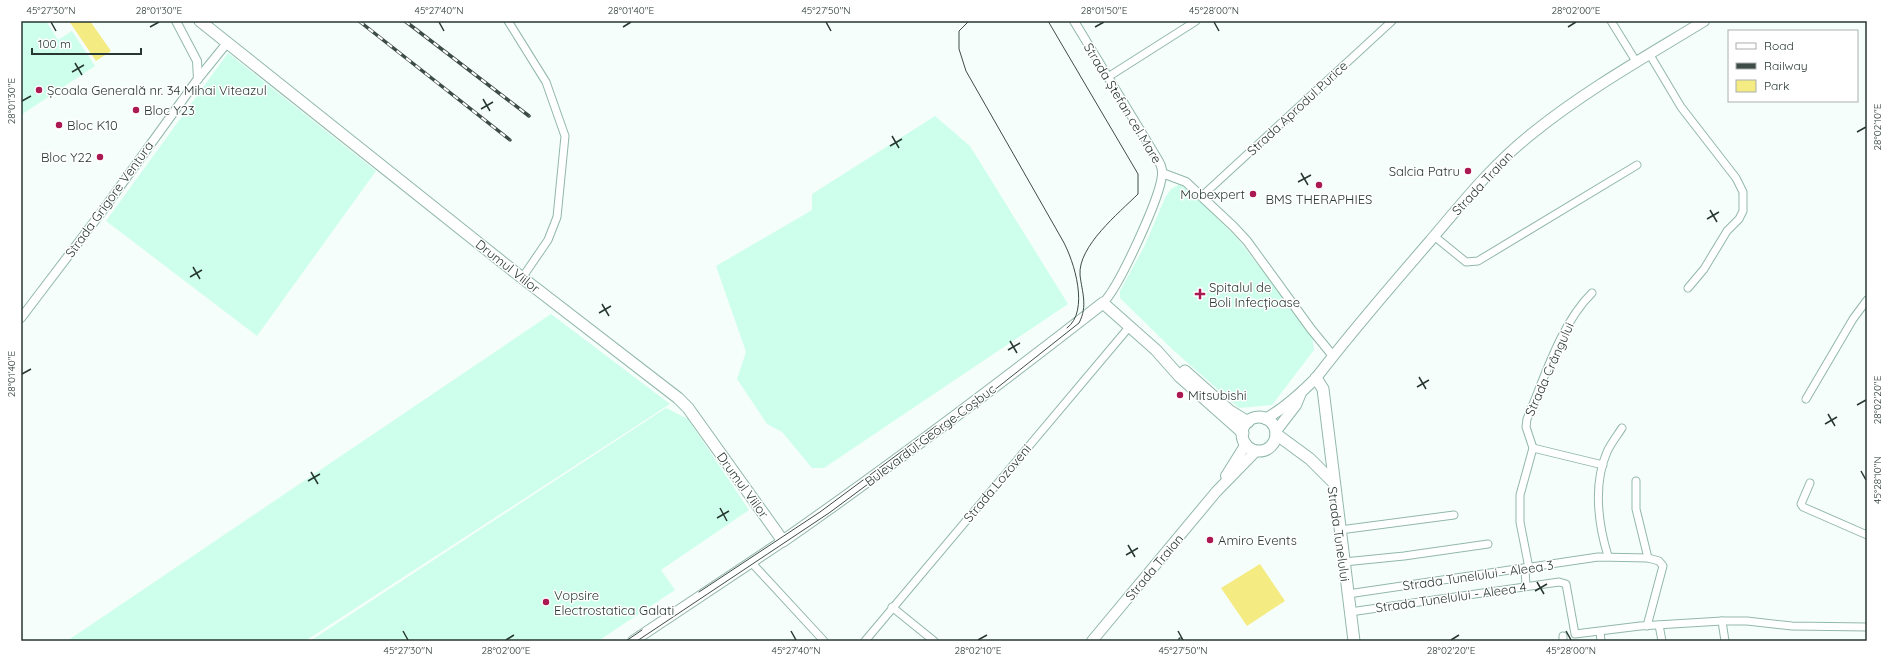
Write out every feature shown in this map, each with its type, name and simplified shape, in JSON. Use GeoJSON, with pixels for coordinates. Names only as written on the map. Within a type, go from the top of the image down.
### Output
{"type":"FeatureCollection","features":[{"type":"Feature","properties":{"kind":"highway","name":"Drumul Viilor"},"geometry":{"type":"LineString","coordinates":[[200,21],[522,278],[678,398],[688,408],[783,542]]}},
{"type":"Feature","properties":{"kind":"highway"},"geometry":{"type":"LineString","coordinates":[[1102,303],[1156,350],[1256,451],[1265,450],[1271,446],[1275,440],[1276,432],[1270,421],[1256,418],[1248,422],[1244,438]]}},
{"type":"Feature","properties":{"kind":"highway","name":"Bulevardul George Coșbuc"},"geometry":{"type":"LineString","coordinates":[[783,542],[826,513],[985,395],[1102,303]]}},
{"type":"Feature","properties":{"kind":"highway"},"geometry":{"type":"LineString","coordinates":[[1156,350],[1181,368],[1230,411],[1248,422]]}},
{"type":"Feature","properties":{"kind":"highway"},"geometry":{"type":"LineString","coordinates":[[1316,378],[1323,389],[1334,483]]}},
{"type":"Feature","properties":{"kind":"highway","name":"Strada Tunelului"},"geometry":{"type":"LineString","coordinates":[[1276,432],[1291,446],[1319,466],[1334,483],[1354,641]]}},
{"type":"Feature","properties":{"kind":"highway"},"geometry":{"type":"LineString","coordinates":[[1271,446],[1291,446]]}},
{"type":"Feature","properties":{"kind":"main road","name":"Strada Traian"},"geometry":{"type":"LineString","coordinates":[[1265,419],[1276,413],[1302,392],[1316,378],[1484,177],[1535,131],[1586,95],[1704,21]]}},
{"type":"Feature","properties":{"kind":"main road","name":"Strada Traian"},"geometry":{"type":"LineString","coordinates":[[1276,432],[1296,405],[1302,392]]}},
{"type":"Feature","properties":{"kind":"main road","name":"Strada Traian"},"geometry":{"type":"LineString","coordinates":[[1216,492],[1244,438]]}},
{"type":"Feature","properties":{"kind":"main road","name":"Strada Traian"},"geometry":{"type":"LineString","coordinates":[[1092,641],[1216,492],[1256,451]]}},
{"type":"Feature","properties":{"kind":"main road","name":"Bulevardul George Coșbuc"},"geometry":{"type":"LineString","coordinates":[[633,641],[783,542]]}},
{"type":"Feature","properties":{"kind":"street"},"geometry":{"type":"LineString","coordinates":[[176,21],[197,61],[198,80]]}},
{"type":"Feature","properties":{"kind":"street"},"geometry":{"type":"LineString","coordinates":[[508,21],[546,82],[565,136],[557,217],[548,240],[522,278]]}},
{"type":"Feature","properties":{"kind":"street","name":"Strada Ștefan cel Mare"},"geometry":{"type":"LineString","coordinates":[[1074,21],[1157,158],[1162,173],[1180,178],[1234,226],[1247,241],[1311,329],[1333,356]]}},
{"type":"Feature","properties":{"kind":"street"},"geometry":{"type":"LineString","coordinates":[[1108,77],[1196,21]]}},
{"type":"Feature","properties":{"kind":"street","name":"Strada Aprodul Purice"},"geometry":{"type":"LineString","coordinates":[[1202,196],[1392,21]]}},
{"type":"Feature","properties":{"kind":"street"},"geometry":{"type":"LineString","coordinates":[[1611,21],[1637,63]]}},
{"type":"Feature","properties":{"kind":"street","name":"Strada Grigore Ventura"},"geometry":{"type":"LineString","coordinates":[[21,318],[227,43]]}},
{"type":"Feature","properties":{"kind":"street"},"geometry":{"type":"LineString","coordinates":[[1650,55],[1681,107],[1736,178],[1743,192],[1743,211],[1739,219],[1727,231],[1704,269],[1688,288]]}},
{"type":"Feature","properties":{"kind":"street"},"geometry":{"type":"LineString","coordinates":[[1434,236],[1466,262],[1478,261],[1637,165]]}},
{"type":"Feature","properties":{"kind":"street","name":"Bulevardul George Coșbuc"},"geometry":{"type":"LineString","coordinates":[[1102,303],[1112,290],[1142,230],[1158,193],[1162,173]]}},
{"type":"Feature","properties":{"kind":"street","name":"Strada Crângului"},"geometry":{"type":"LineString","coordinates":[[1533,448],[1526,427],[1527,418],[1565,330],[1579,308],[1592,293]]}},
{"type":"Feature","properties":{"kind":"street"},"geometry":{"type":"LineString","coordinates":[[1806,399],[1853,319],[1867,300]]}},
{"type":"Feature","properties":{"kind":"street","name":"Strada Lozoveni"},"geometry":{"type":"LineString","coordinates":[[865,641],[892,607],[1130,326]]}},
{"type":"Feature","properties":{"kind":"street"},"geometry":{"type":"LineString","coordinates":[[1608,556],[1600,528],[1599,509],[1602,465],[1612,443],[1622,428]]}},
{"type":"Feature","properties":{"kind":"street"},"geometry":{"type":"LineString","coordinates":[[1526,586],[1527,569],[1520,522],[1520,495],[1533,448],[1602,465]]}},
{"type":"Feature","properties":{"kind":"street"},"geometry":{"type":"LineString","coordinates":[[1636,481],[1636,509],[1648,558],[1659,561],[1663,566],[1647,626]]}},
{"type":"Feature","properties":{"kind":"street"},"geometry":{"type":"LineString","coordinates":[[1810,483],[1801,500],[1803,507],[1867,535]]}},
{"type":"Feature","properties":{"kind":"street"},"geometry":{"type":"LineString","coordinates":[[1340,530],[1454,515]]}},
{"type":"Feature","properties":{"kind":"street"},"geometry":{"type":"LineString","coordinates":[[1344,562],[1404,556],[1488,544]]}},
{"type":"Feature","properties":{"kind":"street","name":"Strada Tunelului - Aleea 3"},"geometry":{"type":"LineString","coordinates":[[1348,594],[1608,556],[1648,558]]}},
{"type":"Feature","properties":{"kind":"street"},"geometry":{"type":"LineString","coordinates":[[751,562],[824,641]]}},
{"type":"Feature","properties":{"kind":"street","name":"Strada Tunelului - Aleea 4"},"geometry":{"type":"LineString","coordinates":[[1350,612],[1563,582],[1566,584],[1575,634],[1647,626],[1722,621],[1747,621],[1792,626],[1867,627]]}},
{"type":"Feature","properties":{"kind":"street"},"geometry":{"type":"LineString","coordinates":[[892,607],[934,641]]}},
{"type":"Feature","properties":{"kind":"street"},"geometry":{"type":"LineString","coordinates":[[1722,621],[1724,641]]}},
{"type":"Feature","properties":{"kind":"street"},"geometry":{"type":"LineString","coordinates":[[1659,625],[1662,641]]}},
{"type":"Feature","properties":{"kind":"street"},"geometry":{"type":"LineString","coordinates":[[1600,632],[1601,641]]}},
{"type":"Feature","properties":{"kind":"shaded area","name":"Școala Generală nr. 34 Mihai Viteazul"},"geometry":{"type":"Polygon","coordinates":[[[21,21],[46,21],[58,40],[72,31],[95,66],[21,115],[21,21]]]}},
{"type":"Feature","properties":{"kind":"shaded area"},"geometry":{"type":"Polygon","coordinates":[[[228,53],[376,171],[257,336],[106,221],[228,53]]]}},
{"type":"Feature","properties":{"kind":"shaded area"},"geometry":{"type":"Polygon","coordinates":[[[935,116],[970,146],[1068,304],[824,468],[812,468],[782,432],[767,424],[737,379],[746,352],[716,266],[812,210],[812,194],[935,116]]]}},
{"type":"Feature","properties":{"kind":"shaded area","name":"Spitalul de Boli Infecțioase"},"geometry":{"type":"Polygon","coordinates":[[[1180,184],[1203,204],[1237,238],[1312,335],[1314,350],[1272,405],[1239,408],[1173,350],[1120,298],[1120,291],[1144,247],[1165,198],[1171,189],[1180,184]]]}},
{"type":"Feature","properties":{"kind":"shaded area"},"geometry":{"type":"Polygon","coordinates":[[[551,314],[670,404],[305,641],[67,641],[551,314]]]}},
{"type":"Feature","properties":{"kind":"shaded area"},"geometry":{"type":"Polygon","coordinates":[[[666,408],[688,419],[749,510],[661,570],[675,590],[598,641],[310,641],[666,408]]]}},
{"type":"Feature","properties":{"kind":"green space"},"geometry":{"type":"Polygon","coordinates":[[[69,21],[90,21],[111,51],[96,61],[69,21]]]}},
{"type":"Feature","properties":{"kind":"green space"},"geometry":{"type":"Polygon","coordinates":[[[1260,564],[1285,601],[1247,626],[1221,588],[1260,564]]]}},
{"type":"Feature","properties":{"kind":"tram line"},"geometry":{"type":"LineString","coordinates":[[969,21],[959,31],[959,49],[966,71],[1063,241],[1072,261],[1078,286],[1079,298],[1078,310],[1074,320],[1067,328]]}},
{"type":"Feature","properties":{"kind":"tram line"},"geometry":{"type":"LineString","coordinates":[[637,641],[829,513],[988,395],[1079,323],[1082,317],[1084,305],[1080,275],[1081,264],[1092,242],[1111,220],[1138,194],[1138,174],[1048,21]]}},
{"type":"Feature","properties":{"kind":"tram line"},"geometry":{"type":"LineString","coordinates":[[699,592],[820,512],[936,426]]}},
{"type":"Feature","properties":{"kind":"tram line"},"geometry":{"type":"LineString","coordinates":[[626,641],[642,630]]}},
{"type":"Feature","properties":{"kind":"railway"},"geometry":{"type":"LineString","coordinates":[[359,21],[510,140]]}},
{"type":"Feature","properties":{"kind":"railway"},"geometry":{"type":"LineString","coordinates":[[405,21],[529,116]]}},
{"type":"Feature","properties":{"kind":"place","name":"Școala Generală nr. 34 Mihai Viteazul"},"geometry":{"type":"Point","coordinates":[39,90]}},
{"type":"Feature","properties":{"kind":"place","name":"Bloc Y23"},"geometry":{"type":"Point","coordinates":[136,110]}},
{"type":"Feature","properties":{"kind":"place","name":"Bloc K10"},"geometry":{"type":"Point","coordinates":[59,125]}},
{"type":"Feature","properties":{"kind":"place","name":"Bloc Y22"},"geometry":{"type":"Point","coordinates":[100,157]}},
{"type":"Feature","properties":{"kind":"place","name":"Salcia Patru"},"geometry":{"type":"Point","coordinates":[1468,171]}},
{"type":"Feature","properties":{"kind":"place","name":"BMS THERAPHIES"},"geometry":{"type":"Point","coordinates":[1319,185]}},
{"type":"Feature","properties":{"kind":"place","name":"Mobexpert"},"geometry":{"type":"Point","coordinates":[1253,194]}},
{"type":"Feature","properties":{"kind":"place","name":"Spitalul de Boli Infecțioase"},"geometry":{"type":"Point","coordinates":[1200,294]}},
{"type":"Feature","properties":{"kind":"place","name":"Mitsubishi"},"geometry":{"type":"Point","coordinates":[1180,395]}},
{"type":"Feature","properties":{"kind":"place","name":"Amiro Events"},"geometry":{"type":"Point","coordinates":[1210,540]}},
{"type":"Feature","properties":{"kind":"place","name":"Vopsire Electrostatica Galati"},"geometry":{"type":"Point","coordinates":[546,602]}}]}
